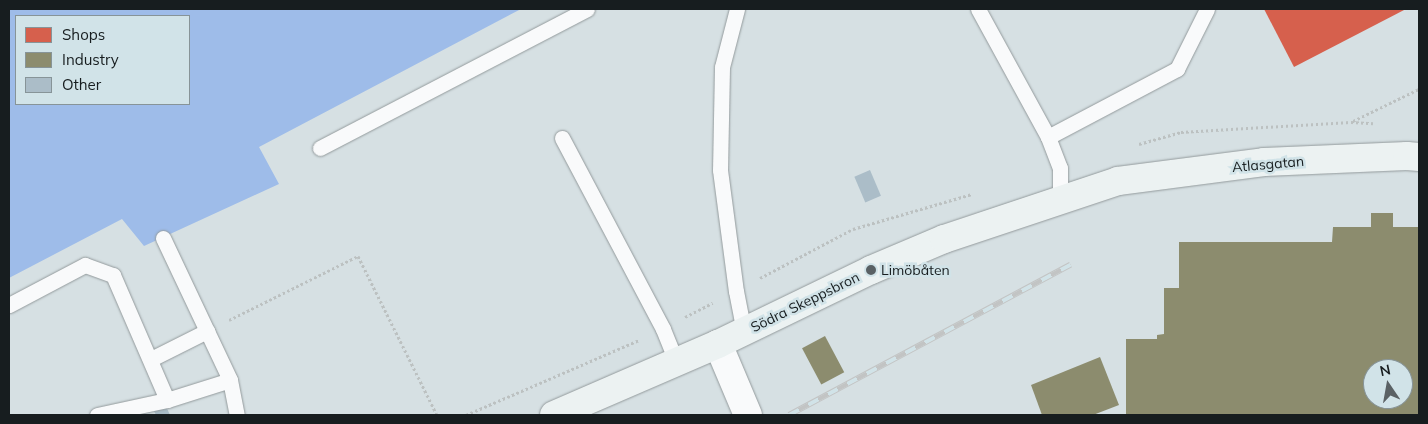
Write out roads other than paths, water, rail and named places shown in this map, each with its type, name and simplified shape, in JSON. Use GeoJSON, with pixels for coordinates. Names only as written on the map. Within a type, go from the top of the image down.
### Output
{"type":"FeatureCollection","features":[{"type":"Feature","properties":{"kind":"street","name":"Atlasgatan"},"geometry":{"type":"LineString","coordinates":[[1118,181],[1264,162],[1419,157]]}},
{"type":"Feature","properties":{"kind":"street","name":"Södra Skeppsbron"},"geometry":{"type":"LineString","coordinates":[[554,415],[718,344],[871,270],[944,239],[1118,181]]}},
{"type":"Feature","properties":{"kind":"street"},"geometry":{"type":"LineString","coordinates":[[718,344],[748,415]]}},
{"type":"Feature","properties":{"kind":"lane"},"geometry":{"type":"LineString","coordinates":[[320,148],[587,9]]}},
{"type":"Feature","properties":{"kind":"lane"},"geometry":{"type":"LineString","coordinates":[[737,9],[722,67],[720,170],[736,291],[744,332]]}},
{"type":"Feature","properties":{"kind":"lane"},"geometry":{"type":"LineString","coordinates":[[978,9],[1048,137],[1060,168],[1060,200]]}},
{"type":"Feature","properties":{"kind":"lane"},"geometry":{"type":"LineString","coordinates":[[1048,137],[1177,69],[1208,9]]}},
{"type":"Feature","properties":{"kind":"lane"},"geometry":{"type":"LineString","coordinates":[[562,138],[663,329],[676,362]]}},
{"type":"Feature","properties":{"kind":"lane"},"geometry":{"type":"LineString","coordinates":[[162,238],[230,380],[237,415]]}},
{"type":"Feature","properties":{"kind":"lane"},"geometry":{"type":"LineString","coordinates":[[9,305],[85,265],[113,275],[167,400]]}},
{"type":"Feature","properties":{"kind":"lane"},"geometry":{"type":"LineString","coordinates":[[150,359],[207,331]]}},
{"type":"Feature","properties":{"kind":"lane"},"geometry":{"type":"LineString","coordinates":[[97,415],[167,400],[230,380]]}},
{"type":"Feature","properties":{"kind":"water"},"geometry":{"type":"Polygon","coordinates":[[[9,9],[521,9],[259,147],[279,184],[144,246],[122,219],[9,278],[9,9]]]}},
{"type":"Feature","properties":{"kind":"railway"},"geometry":{"type":"LineString","coordinates":[[789,415],[1070,265]]}},
{"type":"Feature","properties":{"kind":"place","name":"Limöbåten"},"geometry":{"type":"Point","coordinates":[871,270]}}]}
